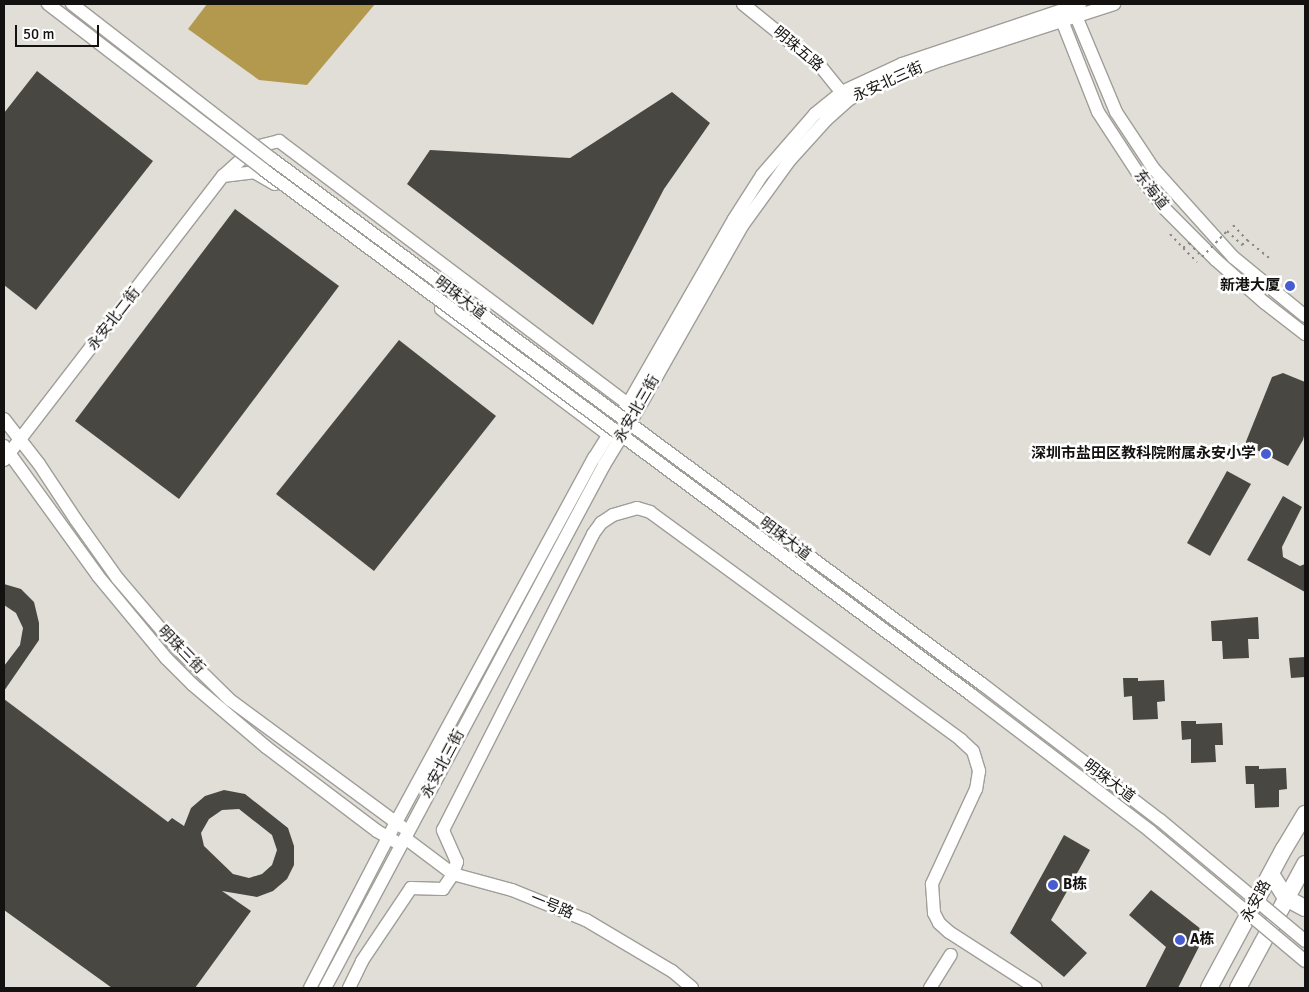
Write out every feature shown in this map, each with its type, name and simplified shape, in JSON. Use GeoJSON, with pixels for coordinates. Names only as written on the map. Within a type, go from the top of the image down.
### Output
{"type":"FeatureCollection","features":[{"type":"Feature","properties":{"kind":"main road","name":"永安路"},"geometry":{"type":"LineString","coordinates":[[1209,988],[1305,814]]}},
{"type":"Feature","properties":{"kind":"main road","name":"永安路"},"geometry":{"type":"LineString","coordinates":[[1238,988],[1286,898],[1300,886],[1305,864]]}},
{"type":"Feature","properties":{"kind":"main road"},"geometry":{"type":"LineString","coordinates":[[1271,874],[1300,886]]}},
{"type":"Feature","properties":{"kind":"main road"},"geometry":{"type":"LineString","coordinates":[[1271,874],[1286,898],[1305,908]]}},
{"type":"Feature","properties":{"kind":"street","name":"明珠大道"},"geometry":{"type":"LineString","coordinates":[[48,4],[264,170],[957,684],[1150,831],[1305,960]]}},
{"type":"Feature","properties":{"kind":"street","name":"明珠大道"},"geometry":{"type":"LineString","coordinates":[[72,4],[272,159],[982,684],[1160,820],[1305,941]]}},
{"type":"Feature","properties":{"kind":"street","name":"明珠五路"},"geometry":{"type":"LineString","coordinates":[[743,4],[821,67],[845,96]]}},
{"type":"Feature","properties":{"kind":"street","name":"永安北三街"},"geometry":{"type":"LineString","coordinates":[[401,837],[395,824],[594,458],[609,435],[633,408],[762,196],[804,143],[845,96],[1058,12],[1074,7],[1114,4]]}},
{"type":"Feature","properties":{"kind":"street","name":"东海道"},"geometry":{"type":"LineString","coordinates":[[1074,7],[1116,112],[1153,168],[1233,257],[1305,316]]}},
{"type":"Feature","properties":{"kind":"street","name":"东海道"},"geometry":{"type":"LineString","coordinates":[[1058,12],[1098,112],[1139,175],[1165,209],[1216,260],[1265,303],[1305,334]]}},
{"type":"Feature","properties":{"kind":"street","name":"明珠大道"},"geometry":{"type":"LineString","coordinates":[[223,176],[256,147],[279,141],[633,408]]}},
{"type":"Feature","properties":{"kind":"street","name":"明珠大道"},"geometry":{"type":"LineString","coordinates":[[223,176],[254,172],[269,179],[609,435]]}},
{"type":"Feature","properties":{"kind":"street","name":"永安北二街"},"geometry":{"type":"LineString","coordinates":[[5,453],[20,441],[223,176]]}},
{"type":"Feature","properties":{"kind":"street","name":"永安北三街"},"geometry":{"type":"LineString","coordinates":[[325,988],[401,837],[604,465],[625,431],[633,408]]}},
{"type":"Feature","properties":{"kind":"street","name":"明珠三街"},"geometry":{"type":"LineString","coordinates":[[4,419],[39,464],[118,579],[177,648],[230,700],[395,824]]}},
{"type":"Feature","properties":{"kind":"street"},"geometry":{"type":"LineString","coordinates":[[609,435],[625,431]]}},
{"type":"Feature","properties":{"kind":"street","name":"明珠三街"},"geometry":{"type":"LineString","coordinates":[[5,453],[98,576],[166,658],[193,685],[259,742],[401,837]]}},
{"type":"Feature","properties":{"kind":"street"},"geometry":{"type":"LineString","coordinates":[[348,988],[362,961],[411,888],[443,889],[454,874],[457,862],[443,830],[593,534],[602,523],[613,515],[637,508],[650,512],[953,734],[972,751],[979,772],[976,789],[932,884],[934,913],[939,923],[949,932],[1036,988]]}},
{"type":"Feature","properties":{"kind":"street","name":"永安北三街"},"geometry":{"type":"LineString","coordinates":[[310,988],[401,837]]}},
{"type":"Feature","properties":{"kind":"street","name":"一号路"},"geometry":{"type":"LineString","coordinates":[[401,837],[454,874],[512,890],[586,920],[672,971],[692,988]]}},
{"type":"Feature","properties":{"kind":"street"},"geometry":{"type":"LineString","coordinates":[[930,988],[951,955]]}},
{"type":"Feature","properties":{"kind":"path"},"geometry":{"type":"LineString","coordinates":[[1233,225],[1269,258]]}},
{"type":"Feature","properties":{"kind":"path"},"geometry":{"type":"LineString","coordinates":[[1183,248],[1189,243],[1202,257],[1226,231],[1242,245],[1248,240]]}},
{"type":"Feature","properties":{"kind":"path"},"geometry":{"type":"LineString","coordinates":[[1170,234],[1197,262]]}},
{"type":"Feature","properties":{"kind":"shaded area"},"geometry":{"type":"Polygon","coordinates":[[[207,4],[375,4],[307,85],[259,80],[188,29],[207,4]]]}},
{"type":"Feature","properties":{"kind":"building"},"geometry":{"type":"Polygon","coordinates":[[[37,71],[153,161],[36,310],[4,285],[4,113],[37,71]]]}},
{"type":"Feature","properties":{"kind":"building"},"geometry":{"type":"Polygon","coordinates":[[[672,92],[710,123],[664,189],[593,325],[407,184],[430,150],[570,158],[672,92]]]}},
{"type":"Feature","properties":{"kind":"building"},"geometry":{"type":"Polygon","coordinates":[[[235,209],[339,286],[179,499],[75,421],[235,209]]]}},
{"type":"Feature","properties":{"kind":"building"},"geometry":{"type":"Polygon","coordinates":[[[399,340],[496,416],[374,571],[276,494],[399,340]]]}},
{"type":"Feature","properties":{"kind":"building"},"geometry":{"type":"Polygon","coordinates":[[[1283,373],[1305,382],[1305,432],[1303,440],[1288,466],[1245,444],[1272,377],[1283,373]]]}},
{"type":"Feature","properties":{"kind":"building"},"geometry":{"type":"Polygon","coordinates":[[[1227,471],[1251,484],[1210,556],[1187,543],[1227,471]]]}},
{"type":"Feature","properties":{"kind":"building"},"geometry":{"type":"Polygon","coordinates":[[[1283,496],[1302,507],[1282,547],[1283,557],[1300,566],[1305,564],[1305,592],[1247,560],[1283,496]]]}},
{"type":"Feature","properties":{"kind":"building"},"geometry":{"type":"Polygon","coordinates":[[[4,584],[21,589],[34,602],[39,623],[39,640],[4,691],[4,666],[20,645],[23,628],[16,613],[4,605],[4,584]]]}},
{"type":"Feature","properties":{"kind":"building"},"geometry":{"type":"Polygon","coordinates":[[[1258,617],[1259,639],[1248,639],[1249,658],[1223,659],[1222,641],[1212,641],[1211,621],[1258,617]]]}},
{"type":"Feature","properties":{"kind":"building"},"geometry":{"type":"Polygon","coordinates":[[[1305,657],[1305,677],[1291,678],[1289,658],[1305,657]]]}},
{"type":"Feature","properties":{"kind":"building"},"geometry":{"type":"Polygon","coordinates":[[[1123,678],[1138,678],[1138,681],[1164,680],[1165,701],[1157,702],[1158,719],[1133,720],[1132,696],[1124,697],[1123,678]]]}},
{"type":"Feature","properties":{"kind":"building"},"geometry":{"type":"Polygon","coordinates":[[[4,699],[168,822],[172,818],[184,826],[191,808],[205,796],[224,790],[245,794],[288,828],[294,846],[294,865],[287,879],[273,891],[257,897],[222,891],[251,911],[195,988],[112,988],[4,910],[4,699]],[[239,809],[222,810],[209,819],[201,833],[204,846],[233,874],[249,878],[262,874],[272,865],[277,850],[272,835],[239,809]]]}},
{"type":"Feature","properties":{"kind":"building"},"geometry":{"type":"Polygon","coordinates":[[[1181,721],[1196,721],[1196,724],[1222,723],[1223,745],[1215,745],[1216,762],[1191,763],[1191,739],[1182,740],[1181,721]]]}},
{"type":"Feature","properties":{"kind":"building"},"geometry":{"type":"Polygon","coordinates":[[[1245,766],[1259,766],[1259,769],[1286,768],[1287,789],[1279,790],[1279,807],[1255,808],[1254,784],[1246,784],[1245,766]]]}},
{"type":"Feature","properties":{"kind":"building","name":"B栋"},"geometry":{"type":"Polygon","coordinates":[[[1064,835],[1090,850],[1051,920],[1087,953],[1064,977],[1010,933],[1064,835]]]}},
{"type":"Feature","properties":{"kind":"building","name":"A栋"},"geometry":{"type":"Polygon","coordinates":[[[1151,890],[1206,933],[1178,988],[1145,988],[1166,947],[1129,915],[1151,890]]]}},
{"type":"Feature","properties":{"kind":"place","name":"新港大厦"},"geometry":{"type":"Point","coordinates":[1290,286]}},
{"type":"Feature","properties":{"kind":"place","name":"深圳市盐田区教科院附属永安小学"},"geometry":{"type":"Point","coordinates":[1266,454]}},
{"type":"Feature","properties":{"kind":"place","name":"B栋"},"geometry":{"type":"Point","coordinates":[1053,885]}},
{"type":"Feature","properties":{"kind":"place","name":"A栋"},"geometry":{"type":"Point","coordinates":[1180,940]}}]}
